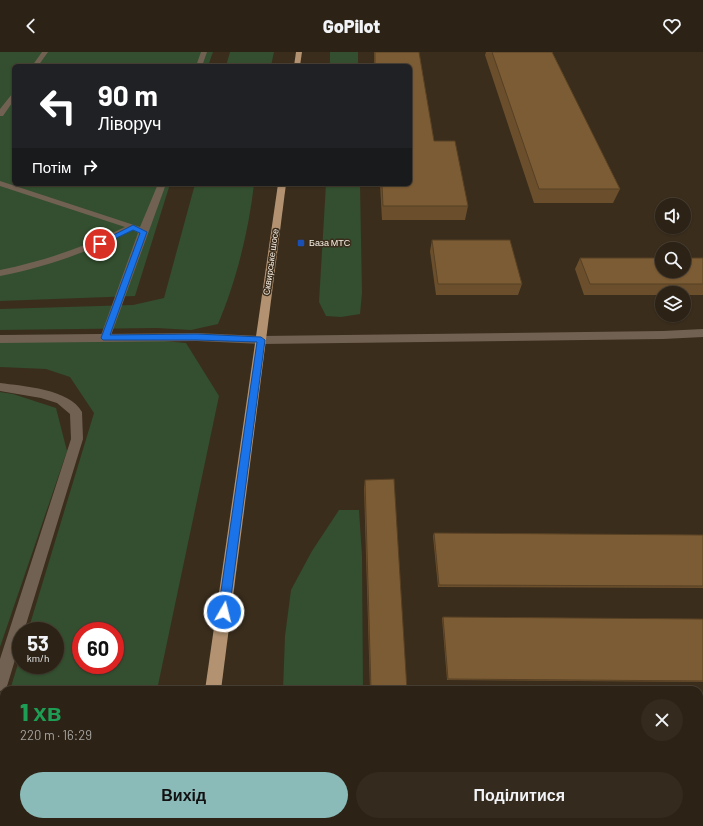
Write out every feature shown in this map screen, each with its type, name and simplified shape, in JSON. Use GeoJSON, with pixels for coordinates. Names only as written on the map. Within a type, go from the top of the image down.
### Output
{"type":"FeatureCollection","features":[{"type":"Feature","properties":{"kind":"main road"},"geometry":{"type":"LineString","coordinates":[[297,64],[299,52]]}},
{"type":"Feature","properties":{"kind":"main road","name":"Сквирське шосе"},"geometry":{"type":"LineString","coordinates":[[214,686],[282,186]]}},
{"type":"Feature","properties":{"kind":"street"},"geometry":{"type":"LineString","coordinates":[[36,64],[45,52]]}},
{"type":"Feature","properties":{"kind":"street"},"geometry":{"type":"LineString","coordinates":[[200,64],[204,52]]}},
{"type":"Feature","properties":{"kind":"street"},"geometry":{"type":"LineString","coordinates":[[0,114],[12,98]]}},
{"type":"Feature","properties":{"kind":"street"},"geometry":{"type":"LineString","coordinates":[[0,183],[133,227],[143,232]]}},
{"type":"Feature","properties":{"kind":"street"},"geometry":{"type":"LineString","coordinates":[[105,338],[161,186]]}},
{"type":"Feature","properties":{"kind":"street"},"geometry":{"type":"LineString","coordinates":[[0,273],[54,260],[100,244],[133,227]]}},
{"type":"Feature","properties":{"kind":"street"},"geometry":{"type":"LineString","coordinates":[[0,339],[197,337],[261,340],[663,335],[703,333]]}},
{"type":"Feature","properties":{"kind":"street"},"geometry":{"type":"LineString","coordinates":[[0,387],[41,393],[61,400],[76,412],[77,439],[0,683]]}},
{"type":"Feature","properties":{"kind":"green space"},"geometry":{"type":"Polygon","coordinates":[[[0,52],[213,52],[209,64],[12,64],[12,186],[169,186],[135,296],[0,301],[0,52]]]}},
{"type":"Feature","properties":{"kind":"green space"},"geometry":{"type":"Polygon","coordinates":[[[230,52],[274,52],[271,64],[227,64],[230,52]]]}},
{"type":"Feature","properties":{"kind":"green space"},"geometry":{"type":"Polygon","coordinates":[[[330,52],[358,52],[358,64],[330,64],[330,52]]]}},
{"type":"Feature","properties":{"kind":"green space"},"geometry":{"type":"Polygon","coordinates":[[[194,186],[254,186],[249,219],[241,256],[231,291],[218,324],[191,330],[157,328],[0,330],[0,309],[133,305],[164,298],[194,186]]]}},
{"type":"Feature","properties":{"kind":"green space"},"geometry":{"type":"Polygon","coordinates":[[[326,186],[360,186],[362,293],[360,314],[341,317],[326,316],[319,302],[326,186]]]}},
{"type":"Feature","properties":{"kind":"green space"},"geometry":{"type":"Polygon","coordinates":[[[144,339],[186,343],[219,396],[158,686],[11,686],[15,674],[64,674],[64,622],[31,622],[94,413],[70,377],[46,369],[0,367],[0,341],[144,339]]]}},
{"type":"Feature","properties":{"kind":"green space"},"geometry":{"type":"Polygon","coordinates":[[[0,392],[13,394],[56,408],[67,451],[0,647],[0,392]]]}},
{"type":"Feature","properties":{"kind":"green space"},"geometry":{"type":"Polygon","coordinates":[[[339,510],[359,510],[362,556],[363,686],[283,686],[285,636],[291,590],[312,551],[339,510]]]}},
{"type":"Feature","properties":{"kind":"building"},"geometry":{"type":"Polygon","coordinates":[[[375,52],[419,52],[434,141],[455,141],[468,206],[383,206],[382,186],[412,186],[412,64],[375,64],[375,52]]]}},
{"type":"Feature","properties":{"kind":"building"},"geometry":{"type":"Polygon","coordinates":[[[492,52],[552,52],[620,189],[539,189],[492,52]]]}},
{"type":"Feature","properties":{"kind":"building"},"geometry":{"type":"Polygon","coordinates":[[[432,240],[510,240],[522,284],[438,284],[432,240]]]}},
{"type":"Feature","properties":{"kind":"building"},"geometry":{"type":"Polygon","coordinates":[[[580,258],[655,258],[655,278],[691,278],[691,258],[703,258],[703,284],[590,284],[580,258]]]}},
{"type":"Feature","properties":{"kind":"building"},"geometry":{"type":"Polygon","coordinates":[[[394,479],[407,686],[371,686],[365,480],[394,479]]]}},
{"type":"Feature","properties":{"kind":"building"},"geometry":{"type":"Polygon","coordinates":[[[434,533],[703,535],[703,586],[439,585],[434,533]]]}},
{"type":"Feature","properties":{"kind":"building"},"geometry":{"type":"Polygon","coordinates":[[[443,617],[703,619],[703,681],[448,679],[443,617]]]}},
{"type":"Feature","properties":{"kind":"place","name":"База МТС"},"geometry":{"type":"Point","coordinates":[301,243]}},
{"type":"Feature","properties":{"kind":"route"},"geometry":{"type":"LineString","coordinates":[[100,244],[133,227],[143,232],[105,338],[197,337],[261,340],[224,612]]}}]}
